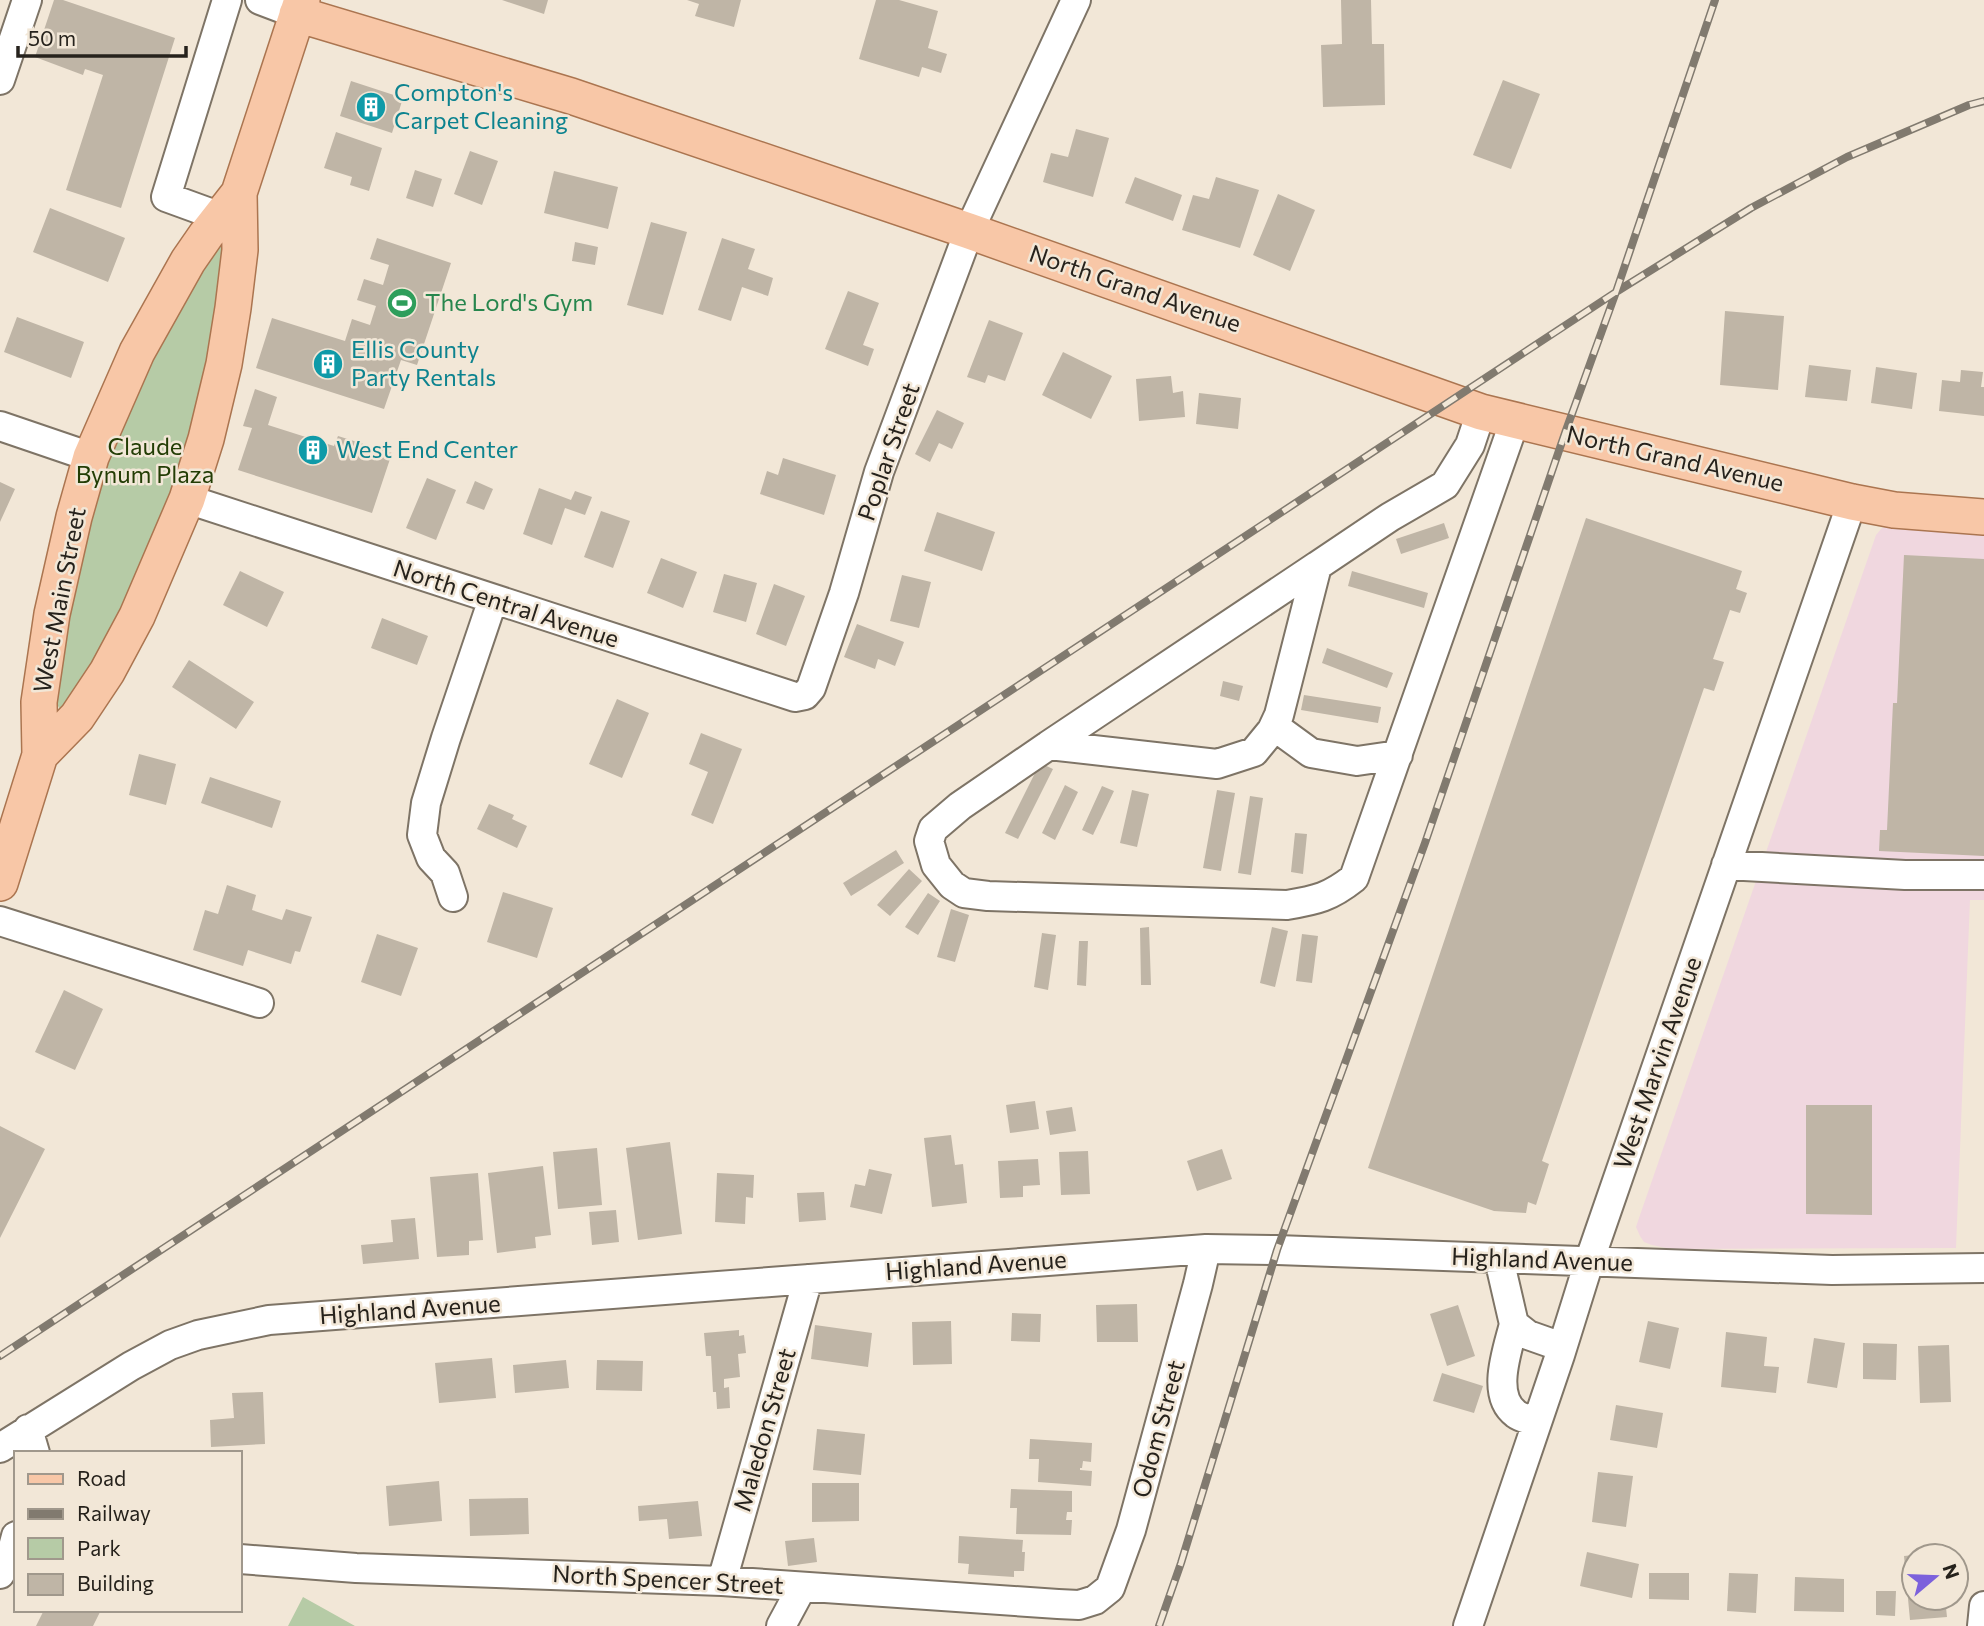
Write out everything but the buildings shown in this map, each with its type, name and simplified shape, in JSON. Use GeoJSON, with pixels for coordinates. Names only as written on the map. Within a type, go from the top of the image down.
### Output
{"type":"FeatureCollection","features":[{"type":"Feature","properties":{"kind":"main road","name":"West Main Street"},"geometry":{"type":"LineString","coordinates":[[0,883],[40,755],[39,702],[52,614],[91,457],[137,352],[188,261],[230,205],[300,7]]}},
{"type":"Feature","properties":{"kind":"main road","name":"North Grand Avenue"},"geometry":{"type":"LineString","coordinates":[[300,7],[969,230],[1481,412],[1852,502],[1895,510],[1984,517]]}},
{"type":"Feature","properties":{"kind":"main road","name":"West Main Street"},"geometry":{"type":"LineString","coordinates":[[40,755],[77,717],[107,672],[137,616],[187,499],[206,439],[224,364],[233,308],[240,250],[230,205]]}},
{"type":"Feature","properties":{"kind":"street"},"geometry":{"type":"LineString","coordinates":[[0,80],[27,0]]}},
{"type":"Feature","properties":{"kind":"street"},"geometry":{"type":"LineString","coordinates":[[227,0],[166,197],[230,205]]}},
{"type":"Feature","properties":{"kind":"street"},"geometry":{"type":"LineString","coordinates":[[260,0],[300,7]]}},
{"type":"Feature","properties":{"kind":"street","name":"Poplar Street"},"geometry":{"type":"LineString","coordinates":[[815,675],[844,593],[879,472],[969,230],[1076,0]]}},
{"type":"Feature","properties":{"kind":"street"},"geometry":{"type":"LineString","coordinates":[[1481,412],[1471,444],[1445,485],[1390,517],[1049,745],[960,806],[933,829],[929,841],[936,865],[951,886],[964,893],[988,896],[1287,905],[1316,900],[1338,890],[1354,878],[1515,421]]}},
{"type":"Feature","properties":{"kind":"street"},"geometry":{"type":"LineString","coordinates":[[0,426],[91,457]]}},
{"type":"Feature","properties":{"kind":"street","name":"North Central Avenue"},"geometry":{"type":"LineString","coordinates":[[187,499],[795,697],[805,695],[811,688],[815,675]]}},
{"type":"Feature","properties":{"kind":"street","name":"West Marvin Avenue"},"geometry":{"type":"LineString","coordinates":[[1468,1626],[1589,1262],[1852,502]]}},
{"type":"Feature","properties":{"kind":"street"},"geometry":{"type":"LineString","coordinates":[[1049,745],[1217,764],[1254,752],[1279,715],[1317,566]]}},
{"type":"Feature","properties":{"kind":"street"},"geometry":{"type":"LineString","coordinates":[[453,897],[445,873],[431,858],[422,835],[426,803],[492,599]]}},
{"type":"Feature","properties":{"kind":"street"},"geometry":{"type":"LineString","coordinates":[[1274,726],[1311,753],[1357,761],[1398,755]]}},
{"type":"Feature","properties":{"kind":"street"},"geometry":{"type":"LineString","coordinates":[[1726,865],[1905,875],[1984,875]]}},
{"type":"Feature","properties":{"kind":"street"},"geometry":{"type":"LineString","coordinates":[[0,921],[259,1003]]}},
{"type":"Feature","properties":{"kind":"street","name":"Highland Avenue"},"geometry":{"type":"LineString","coordinates":[[0,1448],[31,1441],[131,1366],[170,1345],[198,1335],[269,1320],[1206,1249],[1832,1270],[1984,1268]]}},
{"type":"Feature","properties":{"kind":"street","name":"Odom Street"},"geometry":{"type":"LineString","coordinates":[[1081,1610],[1110,1588],[1131,1530],[1206,1249]]}},
{"type":"Feature","properties":{"kind":"street"},"geometry":{"type":"LineString","coordinates":[[1499,1259],[1514,1324],[1502,1371],[1503,1398],[1516,1414],[1537,1422]]}},
{"type":"Feature","properties":{"kind":"street","name":"Maledon Street"},"geometry":{"type":"LineString","coordinates":[[722,1581],[808,1279]]}},
{"type":"Feature","properties":{"kind":"street"},"geometry":{"type":"LineString","coordinates":[[1514,1324],[1528,1335],[1562,1347]]}},
{"type":"Feature","properties":{"kind":"street","name":"North Spencer Street"},"geometry":{"type":"LineString","coordinates":[[242,1559],[356,1568],[722,1581],[1081,1610]]}},
{"type":"Feature","properties":{"kind":"street"},"geometry":{"type":"LineString","coordinates":[[781,1626],[803,1587]]}},
{"type":"Feature","properties":{"kind":"street"},"geometry":{"type":"LineString","coordinates":[[1982,1626],[1984,1606]]}},
{"type":"Feature","properties":{"kind":"shaded area"},"geometry":{"type":"Polygon","coordinates":[[[1892,525],[1984,528],[1984,900],[1970,900],[1956,1248],[1671,1249],[1652,1245],[1644,1242],[1640,1236],[1636,1227],[1639,1218],[1876,535],[1882,528],[1892,525]]]}},
{"type":"Feature","properties":{"kind":"green space","name":"Claude Bynum Plaza"},"geometry":{"type":"Polygon","coordinates":[[[221,238],[225,238],[216,328],[183,472],[111,637],[60,709],[58,691],[77,561],[124,405],[221,238]]]}},
{"type":"Feature","properties":{"kind":"green space"},"geometry":{"type":"Polygon","coordinates":[[[303,1597],[355,1626],[288,1626],[303,1597]]]}},
{"type":"Feature","properties":{"kind":"railway"},"geometry":{"type":"LineString","coordinates":[[1159,1626],[1181,1563],[1277,1250],[1425,843],[1715,0]]}},
{"type":"Feature","properties":{"kind":"railway"},"geometry":{"type":"LineString","coordinates":[[0,1356],[1616,292],[1751,208],[1847,157],[1984,101]]}},
{"type":"Feature","properties":{"kind":"place","name":"Compton's Carpet Cleaning"},"geometry":{"type":"Point","coordinates":[371,107]}},
{"type":"Feature","properties":{"kind":"place","name":"The Lord's Gym"},"geometry":{"type":"Point","coordinates":[402,303]}},
{"type":"Feature","properties":{"kind":"place","name":"Ellis County Party Rentals"},"geometry":{"type":"Point","coordinates":[328,364]}},
{"type":"Feature","properties":{"kind":"place","name":"West End Center"},"geometry":{"type":"Point","coordinates":[313,450]}}]}
